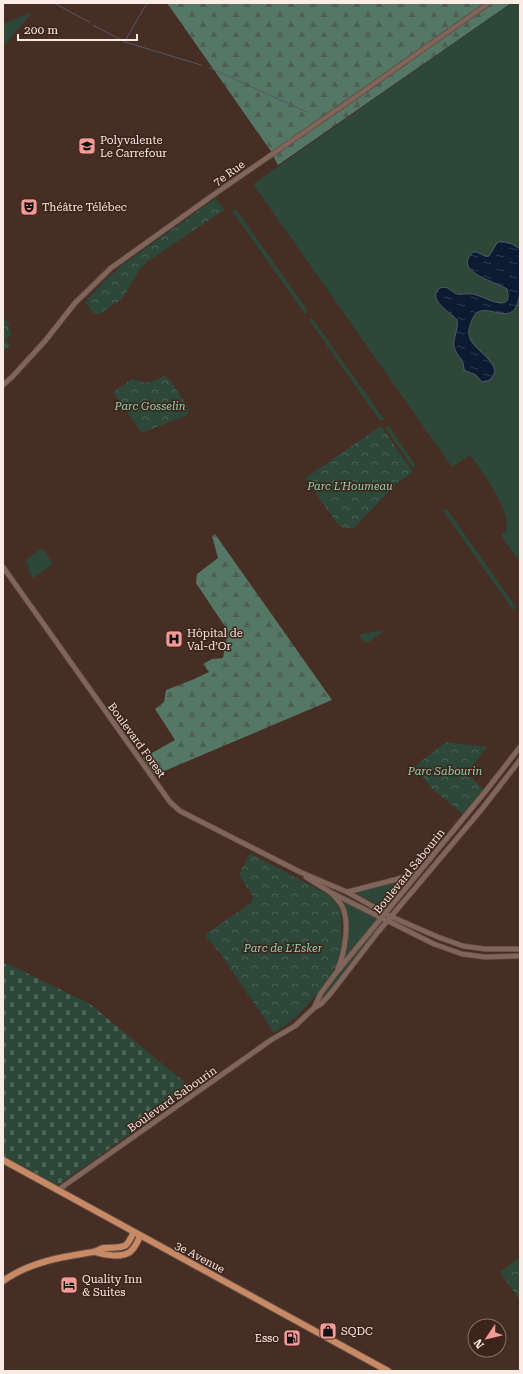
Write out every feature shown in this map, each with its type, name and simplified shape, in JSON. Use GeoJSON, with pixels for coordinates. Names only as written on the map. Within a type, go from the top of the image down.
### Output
{"type":"FeatureCollection","features":[{"type":"Feature","properties":{"kind":"main road","name":"3e Avenue"},"geometry":{"type":"LineString","coordinates":[[3,1160],[388,1371]]}},
{"type":"Feature","properties":{"kind":"main road"},"geometry":{"type":"LineString","coordinates":[[3,1281],[25,1268],[64,1256],[95,1252],[104,1248],[126,1245],[134,1232]]}},
{"type":"Feature","properties":{"kind":"main road"},"geometry":{"type":"LineString","coordinates":[[95,1252],[104,1255],[125,1254],[134,1248],[140,1236]]}},
{"type":"Feature","properties":{"kind":"street","name":"7e Rue"},"geometry":{"type":"LineString","coordinates":[[3,385],[45,341],[75,303],[111,268],[216,192],[489,3]]}},
{"type":"Feature","properties":{"kind":"street","name":"Boulevard Forest"},"geometry":{"type":"LineString","coordinates":[[3,567],[170,802],[180,811],[300,872],[347,892],[392,917],[438,937],[463,946],[485,949],[520,949]]}},
{"type":"Feature","properties":{"kind":"street","name":"Boulevard Sabourin"},"geometry":{"type":"LineString","coordinates":[[314,1008],[322,993],[336,973],[386,914],[520,747]]}},
{"type":"Feature","properties":{"kind":"street","name":"Boulevard Sabourin"},"geometry":{"type":"LineString","coordinates":[[58,1190],[271,1040],[294,1026],[314,1008],[321,1004],[481,810],[520,760]]}},
{"type":"Feature","properties":{"kind":"street","name":"Boulevard Forest"},"geometry":{"type":"LineString","coordinates":[[300,872],[330,892],[434,944],[462,954],[485,957],[520,956]]}},
{"type":"Feature","properties":{"kind":"street"},"geometry":{"type":"LineString","coordinates":[[347,892],[419,872]]}},
{"type":"Feature","properties":{"kind":"street"},"geometry":{"type":"LineString","coordinates":[[330,892],[342,905],[345,918],[346,943],[341,963],[336,973]]}},
{"type":"Feature","properties":{"kind":"green space"},"geometry":{"type":"Polygon","coordinates":[[[167,3],[511,3],[278,165],[270,150],[167,3]]]}},
{"type":"Feature","properties":{"kind":"green space"},"geometry":{"type":"Polygon","coordinates":[[[511,3],[520,3],[520,563],[501,535],[507,530],[507,521],[504,511],[500,501],[482,472],[470,455],[452,467],[253,184],[511,3]]]}},
{"type":"Feature","properties":{"kind":"green space"},"geometry":{"type":"Polygon","coordinates":[[[30,13],[31,14],[3,47],[3,24],[30,13]]]}},
{"type":"Feature","properties":{"kind":"green space"},"geometry":{"type":"Polygon","coordinates":[[[216,198],[224,210],[147,262],[140,269],[123,298],[100,314],[94,314],[86,303],[87,300],[106,279],[125,263],[216,198]]]}},
{"type":"Feature","properties":{"kind":"green space"},"geometry":{"type":"Polygon","coordinates":[[[236,209],[308,311],[305,314],[232,211],[236,209]]]}},
{"type":"Feature","properties":{"kind":"green space"},"geometry":{"type":"Polygon","coordinates":[[[3,316],[10,325],[8,327],[12,334],[6,339],[10,346],[3,351],[3,316]]]}},
{"type":"Feature","properties":{"kind":"green space"},"geometry":{"type":"Polygon","coordinates":[[[312,318],[384,419],[380,421],[309,320],[312,318]]]}},
{"type":"Feature","properties":{"kind":"green space","name":"Parc Gosselin"},"geometry":{"type":"Polygon","coordinates":[[[164,376],[169,379],[189,408],[187,415],[142,433],[113,392],[132,379],[141,382],[148,382],[164,376]]]}},
{"type":"Feature","properties":{"kind":"green space"},"geometry":{"type":"Polygon","coordinates":[[[388,425],[416,466],[413,468],[385,428],[388,425]]]}},
{"type":"Feature","properties":{"kind":"green space","name":"Parc L'Houmeau"},"geometry":{"type":"Polygon","coordinates":[[[381,426],[413,472],[396,484],[354,528],[343,528],[336,522],[305,478],[381,426]]]}},
{"type":"Feature","properties":{"kind":"green space"},"geometry":{"type":"Polygon","coordinates":[[[444,509],[447,509],[516,607],[513,610],[443,511],[444,509]]]}},
{"type":"Feature","properties":{"kind":"green space"},"geometry":{"type":"Polygon","coordinates":[[[215,534],[332,700],[155,775],[143,758],[175,740],[155,709],[164,702],[166,690],[209,672],[203,664],[212,659],[223,658],[228,631],[196,583],[197,574],[218,558],[212,536],[215,534]]]}},
{"type":"Feature","properties":{"kind":"green space"},"geometry":{"type":"Polygon","coordinates":[[[42,548],[53,564],[33,578],[27,569],[30,568],[25,561],[42,548]]]}},
{"type":"Feature","properties":{"kind":"green space"},"geometry":{"type":"Polygon","coordinates":[[[383,630],[383,632],[367,643],[359,636],[361,634],[383,630]]]}},
{"type":"Feature","properties":{"kind":"green space","name":"Parc Sabourin"},"geometry":{"type":"Polygon","coordinates":[[[446,742],[487,747],[467,773],[483,789],[463,814],[432,789],[415,766],[446,742]]]}},
{"type":"Feature","properties":{"kind":"green space","name":"Parc de L'Esker"},"geometry":{"type":"Polygon","coordinates":[[[250,853],[329,895],[338,906],[341,914],[342,948],[330,980],[295,1018],[274,1033],[220,953],[207,938],[206,934],[252,902],[253,896],[239,875],[250,853]]]}},
{"type":"Feature","properties":{"kind":"green space"},"geometry":{"type":"Polygon","coordinates":[[[408,879],[385,908],[357,894],[358,892],[408,879]]]}},
{"type":"Feature","properties":{"kind":"green space"},"geometry":{"type":"Polygon","coordinates":[[[344,902],[377,919],[343,960],[345,909],[344,902]]]}},
{"type":"Feature","properties":{"kind":"green space"},"geometry":{"type":"Polygon","coordinates":[[[382,921],[376,934],[320,1004],[319,1002],[325,991],[382,921]]]}},
{"type":"Feature","properties":{"kind":"green space"},"geometry":{"type":"Polygon","coordinates":[[[6,963],[90,1004],[193,1089],[57,1186],[3,1156],[3,965],[6,963]]]}},
{"type":"Feature","properties":{"kind":"green space"},"geometry":{"type":"Polygon","coordinates":[[[520,1257],[520,1301],[500,1272],[520,1257]]]}},
{"type":"Feature","properties":{"kind":"water"},"geometry":{"type":"Polygon","coordinates":[[[501,241],[512,244],[520,249],[519,297],[518,304],[510,313],[505,314],[481,311],[476,314],[472,320],[469,331],[471,340],[490,361],[495,372],[490,380],[482,382],[476,375],[464,370],[462,360],[456,352],[454,346],[457,320],[441,306],[436,297],[436,292],[440,288],[445,287],[457,294],[473,294],[502,303],[506,301],[508,297],[507,289],[478,275],[472,271],[468,265],[468,259],[473,252],[478,252],[485,256],[489,256],[497,243],[501,241]]]}},
{"type":"Feature","properties":{"kind":"waterway"},"geometry":{"type":"LineString","coordinates":[[54,3],[89,22]]}},
{"type":"Feature","properties":{"kind":"waterway"},"geometry":{"type":"LineString","coordinates":[[125,41],[147,3]]}},
{"type":"Feature","properties":{"kind":"waterway"},"geometry":{"type":"LineString","coordinates":[[93,25],[125,42],[201,65]]}},
{"type":"Feature","properties":{"kind":"waterway"},"geometry":{"type":"LineString","coordinates":[[210,68],[307,112]]}},
{"type":"Feature","properties":{"kind":"place","name":"Polyvalente Le Carrefour"},"geometry":{"type":"Point","coordinates":[87,146]}},
{"type":"Feature","properties":{"kind":"place","name":"Théâtre Télébec"},"geometry":{"type":"Point","coordinates":[29,207]}},
{"type":"Feature","properties":{"kind":"place","name":"Hôpital de Val-d’Or"},"geometry":{"type":"Point","coordinates":[174,639]}},
{"type":"Feature","properties":{"kind":"place","name":"Quality Inn & Suites"},"geometry":{"type":"Point","coordinates":[69,1285]}},
{"type":"Feature","properties":{"kind":"place","name":"SQDC"},"geometry":{"type":"Point","coordinates":[328,1331]}},
{"type":"Feature","properties":{"kind":"place","name":"Esso"},"geometry":{"type":"Point","coordinates":[292,1338]}}]}
